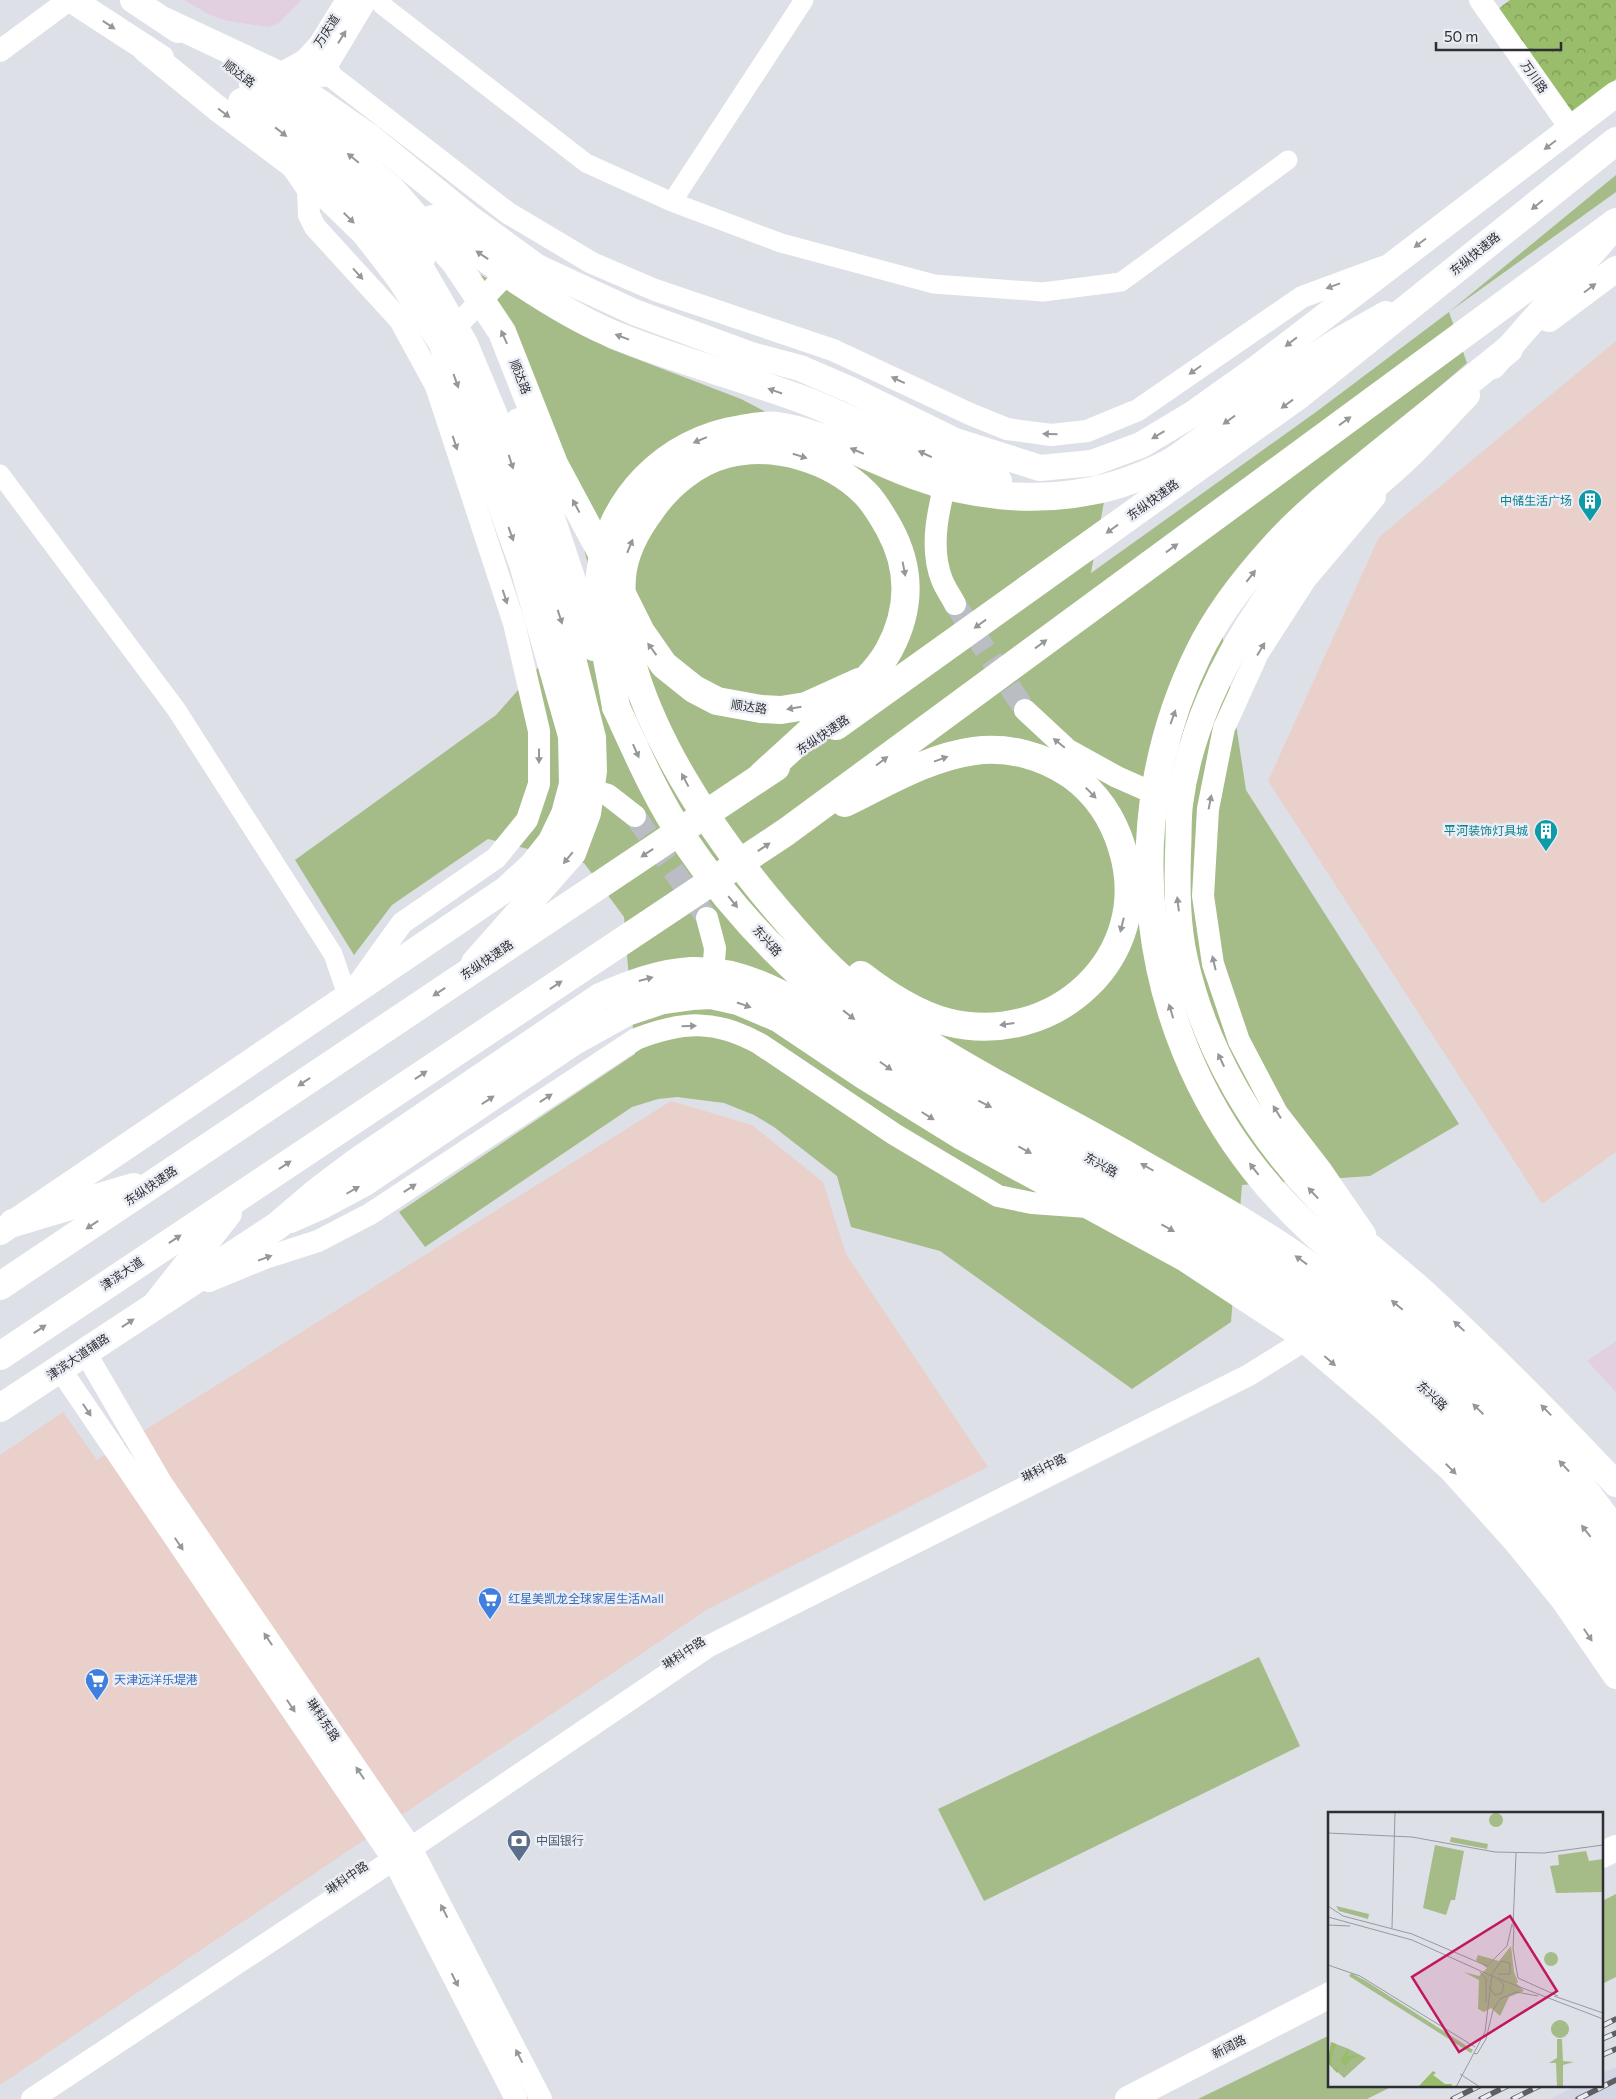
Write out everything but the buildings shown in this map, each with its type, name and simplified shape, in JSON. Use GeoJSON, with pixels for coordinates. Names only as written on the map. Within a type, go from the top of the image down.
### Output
{"type":"FeatureCollection","features":[{"type":"Feature","properties":{"kind":"main road","name":"顺达路"},"geometry":{"type":"LineString","coordinates":[[70,0],[146,50],[248,93],[326,135],[391,189],[455,262],[502,332],[554,464],[641,632],[664,665],[694,689],[717,701],[738,706],[782,710],[806,706],[829,697],[871,675]]}},
{"type":"Feature","properties":{"kind":"main road","name":"顺达路"},"geometry":{"type":"LineString","coordinates":[[133,0],[164,20],[364,198],[407,246],[442,279],[462,305],[490,352],[510,397],[574,592],[616,707]]}},
{"type":"Feature","properties":{"kind":"main road"},"geometry":{"type":"LineString","coordinates":[[164,20],[279,74],[370,138],[471,219],[537,267],[634,312],[751,354],[800,368],[851,390],[955,441],[1040,468],[1092,463],[1141,445],[1192,415],[1257,368],[1616,94]]}},
{"type":"Feature","properties":{"kind":"main road"},"geometry":{"type":"LineString","coordinates":[[4,1226],[348,998],[506,890],[532,865],[551,841],[561,821],[572,784],[571,736],[522,564],[441,342],[399,278],[365,234],[289,162],[217,108],[146,50]]}},
{"type":"Feature","properties":{"kind":"main road","name":"东纵快速路"},"geometry":{"type":"LineString","coordinates":[[0,1286],[877,698],[1299,395],[1616,141]]}},
{"type":"Feature","properties":{"kind":"main road"},"geometry":{"type":"LineString","coordinates":[[391,189],[560,308],[609,332],[659,352],[813,404],[977,475],[1009,485],[1090,492]]}},
{"type":"Feature","properties":{"kind":"main road"},"geometry":{"type":"LineString","coordinates":[[1616,224],[1509,349],[1411,454],[1310,543],[1262,604],[1232,653],[1204,714],[1188,762],[1180,805],[1177,894],[1185,959],[1200,1013],[1232,1082],[1259,1126],[1310,1190],[1525,1388],[1616,1484]]}},
{"type":"Feature","properties":{"kind":"main road"},"geometry":{"type":"LineString","coordinates":[[156,1305],[245,1192],[786,832],[1616,224]]}},
{"type":"Feature","properties":{"kind":"main road"},"geometry":{"type":"LineString","coordinates":[[407,246],[468,352],[504,440],[564,627],[592,738],[593,771],[587,813],[572,853],[464,975]]}},
{"type":"Feature","properties":{"kind":"main road"},"geometry":{"type":"LineString","coordinates":[[1616,269],[1509,349],[1340,485],[1272,549],[1229,604],[1200,650],[1180,695],[1159,764],[1149,865],[1150,910],[1162,982],[1182,1046],[1221,1122],[1255,1170],[1321,1242],[1432,1334],[1499,1399],[1568,1470],[1616,1532]]}},
{"type":"Feature","properties":{"kind":"main road"},"geometry":{"type":"LineString","coordinates":[[616,707],[601,620],[600,576],[606,545],[630,496],[654,467],[686,446],[718,433],[776,426],[840,444],[910,474],[958,488],[998,495],[1031,498],[1090,492],[1111,487],[1171,462],[1334,345],[1431,290]]}},
{"type":"Feature","properties":{"kind":"main road","name":"东兴路"},"geometry":{"type":"LineString","coordinates":[[871,675],[887,654],[896,634],[904,612],[906,580],[899,546],[883,516],[867,495],[845,476],[823,464],[779,451],[728,453],[700,464],[674,483],[656,502],[641,524],[629,548],[622,575],[627,641],[636,679],[692,794],[751,878],[789,924],[838,976],[891,1020],[964,1066],[1245,1223],[1347,1294],[1438,1371],[1483,1414],[1564,1502],[1616,1569]]}},
{"type":"Feature","properties":{"kind":"main road"},"geometry":{"type":"LineString","coordinates":[[760,777],[871,675]]}},
{"type":"Feature","properties":{"kind":"main road","name":"东兴路"},"geometry":{"type":"LineString","coordinates":[[616,707],[643,766],[686,843],[739,910],[787,963],[816,989],[889,1046],[975,1099],[1185,1212],[1313,1297],[1399,1364],[1479,1441],[1580,1557],[1616,1606]]}},
{"type":"Feature","properties":{"kind":"main road"},"geometry":{"type":"LineString","coordinates":[[751,878],[796,922],[869,981],[921,1012],[946,1022],[986,1026],[1023,1022],[1040,1015],[1082,992],[1100,973],[1114,952],[1127,906],[1128,882],[1125,859],[1117,831],[1108,814],[1080,781],[1062,769],[1041,759],[1020,752],[999,749],[974,751],[947,757],[925,765],[786,832]]}},
{"type":"Feature","properties":{"kind":"main road","name":"津滨大道辅路"},"geometry":{"type":"LineString","coordinates":[[0,1408],[277,1226],[316,1192],[358,1161],[600,997],[633,983],[665,974],[694,971],[724,974],[750,981],[796,1002],[900,1076],[994,1134],[1186,1238],[1310,1320],[1400,1395],[1464,1457],[1541,1544],[1580,1593],[1616,1644]]}},
{"type":"Feature","properties":{"kind":"main road"},"geometry":{"type":"LineString","coordinates":[[277,1226],[330,1202],[365,1183],[601,1026],[645,1006],[682,998],[711,996],[738,1002],[778,1019],[863,1076],[960,1136],[1184,1258],[1249,1300],[1301,1326],[1381,1405],[1452,1470],[1516,1541],[1563,1598],[1616,1676]]}},
{"type":"Feature","properties":{"kind":"main road"},"geometry":{"type":"LineString","coordinates":[[4,1226],[162,1178]]}},
{"type":"Feature","properties":{"kind":"main road","name":"津滨大道"},"geometry":{"type":"LineString","coordinates":[[0,1356],[245,1192]]}},
{"type":"Feature","properties":{"kind":"main road"},"geometry":{"type":"LineString","coordinates":[[1301,1326],[1327,1300],[1370,1246]]}},
{"type":"Feature","properties":{"kind":"main road"},"geometry":{"type":"LineString","coordinates":[[1604,1854],[1616,1848]]}},
{"type":"Feature","properties":{"kind":"main road","name":"新阔路"},"geometry":{"type":"LineString","coordinates":[[1128,2099],[1328,1996]]}},
{"type":"Feature","properties":{"kind":"street"},"geometry":{"type":"LineString","coordinates":[[0,51],[70,0]]}},
{"type":"Feature","properties":{"kind":"street","name":"万庆道"},"geometry":{"type":"LineString","coordinates":[[279,74],[305,60],[319,45],[347,0]]}},
{"type":"Feature","properties":{"kind":"street"},"geometry":{"type":"LineString","coordinates":[[672,202],[804,0]]}},
{"type":"Feature","properties":{"kind":"street","name":"万川路"},"geometry":{"type":"LineString","coordinates":[[1480,0],[1571,130]]}},
{"type":"Feature","properties":{"kind":"street"},"geometry":{"type":"LineString","coordinates":[[374,2],[586,164],[672,202],[781,244],[934,284],[1043,292],[1121,282],[1288,160]]}},
{"type":"Feature","properties":{"kind":"street","name":"万庆道"},"geometry":{"type":"LineString","coordinates":[[331,76],[327,65],[330,59],[374,2]]}},
{"type":"Feature","properties":{"kind":"street"},"geometry":{"type":"LineString","coordinates":[[279,74],[331,76],[508,213],[592,263],[655,290],[834,350],[970,414],[1007,429],[1051,435],[1087,431],[1138,410],[1302,297],[1395,262]]}},
{"type":"Feature","properties":{"kind":"street"},"geometry":{"type":"LineString","coordinates":[[289,162],[308,190],[309,215],[316,227],[400,320],[436,386],[514,623],[539,732],[539,784],[527,820],[496,858],[402,923],[348,998]]}},
{"type":"Feature","properties":{"kind":"street"},"geometry":{"type":"LineString","coordinates":[[441,342],[523,257]]}},
{"type":"Feature","properties":{"kind":"street"},"geometry":{"type":"LineString","coordinates":[[955,441],[938,508],[935,554],[942,579],[955,604]]}},
{"type":"Feature","properties":{"kind":"street"},"geometry":{"type":"LineString","coordinates":[[1370,1246],[1321,1170],[1277,1113],[1239,1041],[1213,964],[1203,896],[1208,809],[1224,728],[1258,653],[1305,580],[1411,454]]}},
{"type":"Feature","properties":{"kind":"street"},"geometry":{"type":"LineString","coordinates":[[0,474],[176,709],[333,954],[348,998]]}},
{"type":"Feature","properties":{"kind":"street"},"geometry":{"type":"LineString","coordinates":[[1025,710],[1068,750],[1117,777],[1180,805]]}},
{"type":"Feature","properties":{"kind":"street"},"geometry":{"type":"LineString","coordinates":[[572,784],[608,795],[635,816]]}},
{"type":"Feature","properties":{"kind":"street"},"geometry":{"type":"LineString","coordinates":[[707,918],[715,948],[711,996]]}},
{"type":"Feature","properties":{"kind":"street"},"geometry":{"type":"LineString","coordinates":[[156,1305],[234,1270],[318,1241],[370,1214],[636,1039],[676,1026],[717,1026],[739,1032],[760,1044],[894,1134],[998,1196],[1032,1204],[1088,1207]]}},
{"type":"Feature","properties":{"kind":"street","name":"琳科中路"},"geometry":{"type":"LineString","coordinates":[[32,2099],[716,1632],[1237,1372],[1264,1355],[1301,1326]]}},
{"type":"Feature","properties":{"kind":"street","name":"琳科东路"},"geometry":{"type":"LineString","coordinates":[[84,1352],[162,1484],[399,1849],[541,2099]]}},
{"type":"Feature","properties":{"kind":"street","name":"琳科东路"},"geometry":{"type":"LineString","coordinates":[[60,1369],[399,1849],[516,2099]]}},
{"type":"Feature","properties":{"kind":"street","name":"琳科中路"},"geometry":{"type":"LineString","coordinates":[[14,2099],[399,1849]]}},
{"type":"Feature","properties":{"kind":"shaded area"},"geometry":{"type":"Polygon","coordinates":[[[184,0],[302,0],[279,23],[268,27],[227,21],[210,15],[184,0]]]}},
{"type":"Feature","properties":{"kind":"shaded area"},"geometry":{"type":"Polygon","coordinates":[[[1616,341],[1616,1152],[1542,1204],[1268,781],[1379,537],[1616,341]]]}},
{"type":"Feature","properties":{"kind":"shaded area"},"geometry":{"type":"Polygon","coordinates":[[[671,1101],[752,1125],[823,1182],[846,1254],[988,1467],[708,1609],[0,2085],[0,1455],[63,1412],[97,1460],[671,1101]]]}},
{"type":"Feature","properties":{"kind":"shaded area"},"geometry":{"type":"Polygon","coordinates":[[[1616,1341],[1616,1392],[1587,1361],[1616,1341]]]}},
{"type":"Feature","properties":{"kind":"shaded area"},"geometry":{"type":"Polygon","coordinates":[[[1616,2067],[1616,2099],[1550,2099],[1576,2086],[1604,2086],[1604,2072],[1616,2067]]]}},
{"type":"Feature","properties":{"kind":"green space"},"geometry":{"type":"Polygon","coordinates":[[[1510,0],[1616,0],[1616,79],[1571,115],[1498,9],[1510,0]]]}},
{"type":"Feature","properties":{"kind":"green space"},"geometry":{"type":"Polygon","coordinates":[[[1616,175],[1616,192],[1449,312],[1616,175]]]}},
{"type":"Feature","properties":{"kind":"green space"},"geometry":{"type":"Polygon","coordinates":[[[476,272],[608,348],[741,399],[906,485],[1104,502],[1091,573],[1316,412],[1449,312],[1467,363],[1294,512],[1217,599],[1246,790],[1459,1124],[1370,1176],[1242,1185],[1231,1322],[1132,1389],[940,1251],[851,1227],[837,1176],[774,1127],[754,1115],[724,1103],[677,1097],[658,1099],[632,1107],[425,1247],[399,1212],[635,1054],[624,917],[584,863],[488,839],[392,905],[354,955],[295,860],[496,715],[598,600],[549,423],[476,272]]]}},
{"type":"Feature","properties":{"kind":"green space"},"geometry":{"type":"Polygon","coordinates":[[[1259,1657],[1300,1746],[984,1901],[938,1809],[1259,1657]]]}},
{"type":"Feature","properties":{"kind":"green space"},"geometry":{"type":"Polygon","coordinates":[[[1616,1894],[1616,1977],[1604,1983],[1604,1900],[1616,1894]]]}},
{"type":"Feature","properties":{"kind":"green space"},"geometry":{"type":"Polygon","coordinates":[[[1328,2036],[1328,2086],[1393,2086],[1367,2099],[1198,2099],[1328,2036]]]}},
{"type":"Feature","properties":{"kind":"tunnel"},"geometry":{"type":"LineString","coordinates":[[955,604],[1025,710]]}},
{"type":"Feature","properties":{"kind":"tunnel"},"geometry":{"type":"LineString","coordinates":[[635,816],[707,918]]}},
{"type":"Feature","properties":{"kind":"railway"},"geometry":{"type":"LineString","coordinates":[[1604,2025],[1616,2019]]}},
{"type":"Feature","properties":{"kind":"railway"},"geometry":{"type":"LineString","coordinates":[[1604,2038],[1616,2033]]}},
{"type":"Feature","properties":{"kind":"railway"},"geometry":{"type":"LineString","coordinates":[[1604,2054],[1616,2049]]}},
{"type":"Feature","properties":{"kind":"railway"},"geometry":{"type":"LineString","coordinates":[[1578,2099],[1616,2080]]}},
{"type":"Feature","properties":{"kind":"railway"},"geometry":{"type":"LineString","coordinates":[[1453,2099],[1479,2086]]}},
{"type":"Feature","properties":{"kind":"railway"},"geometry":{"type":"LineString","coordinates":[[1481,2099],[1507,2086]]}},
{"type":"Feature","properties":{"kind":"railway"},"geometry":{"type":"LineString","coordinates":[[1513,2099],[1539,2086]]}},
{"type":"Feature","properties":{"kind":"place","name":"中储生活广场"},"geometry":{"type":"Point","coordinates":[1590,522]}},
{"type":"Feature","properties":{"kind":"place","name":"平河装饰灯具城"},"geometry":{"type":"Point","coordinates":[1546,852]}},
{"type":"Feature","properties":{"kind":"place","name":"红星美凯龙全球家居生活Mall"},"geometry":{"type":"Point","coordinates":[490,1620]}},
{"type":"Feature","properties":{"kind":"place","name":"天津远洋乐堤港"},"geometry":{"type":"Point","coordinates":[97,1701]}},
{"type":"Feature","properties":{"kind":"place","name":"中国银行"},"geometry":{"type":"Point","coordinates":[519,1862]}}]}
